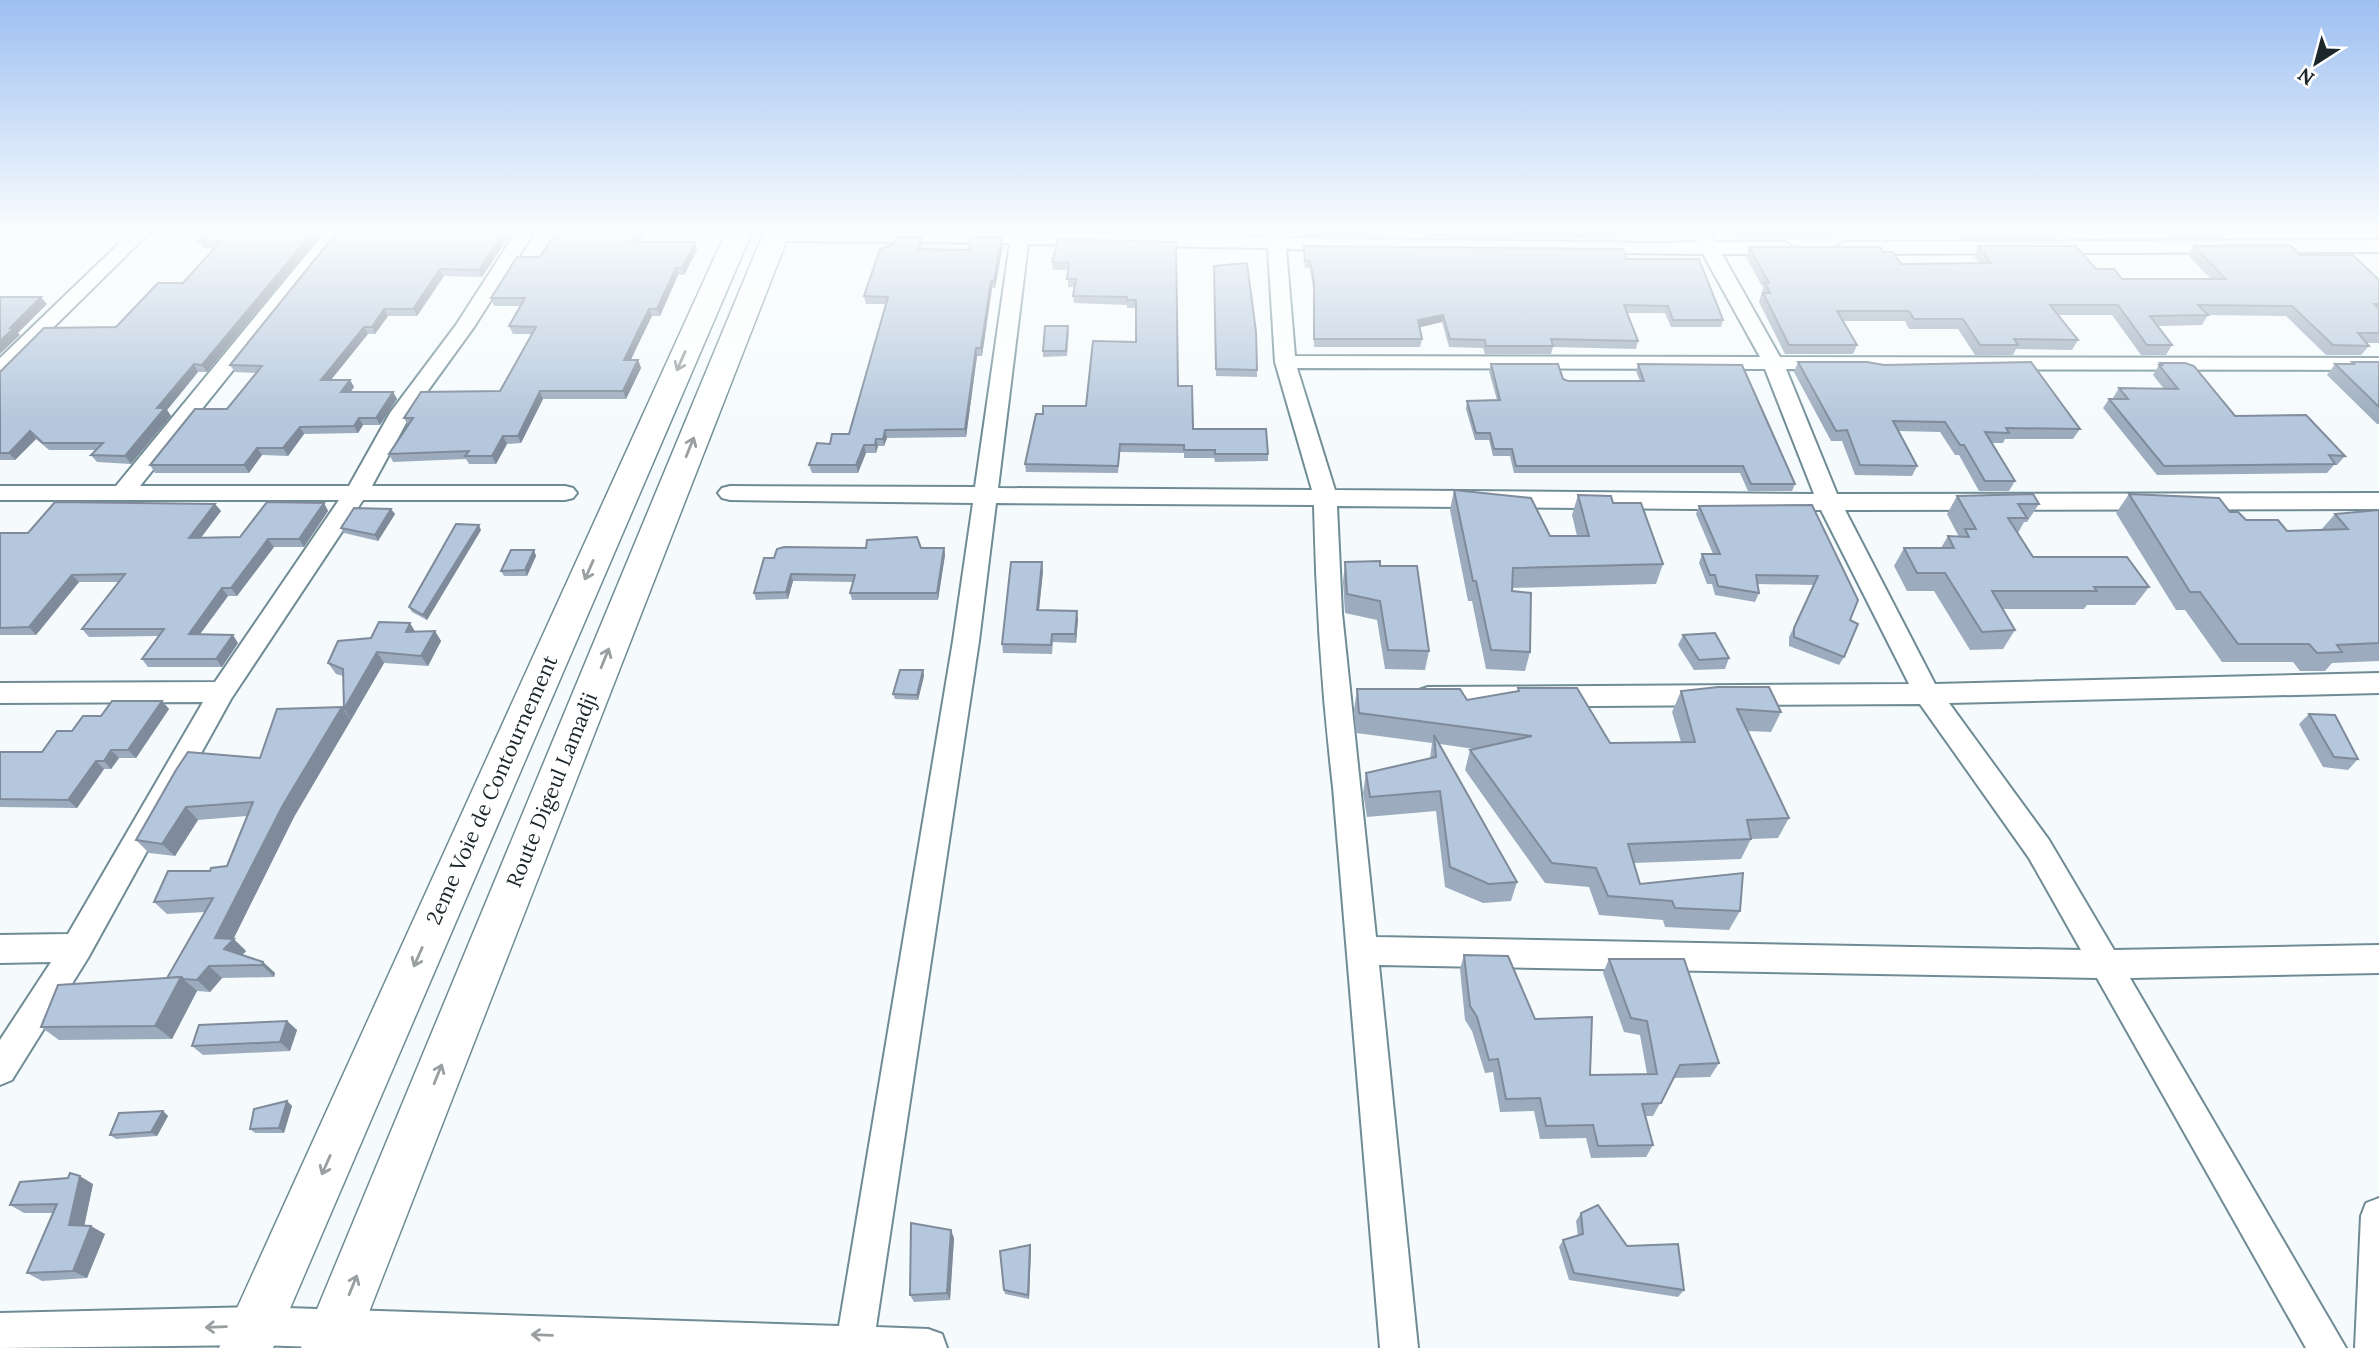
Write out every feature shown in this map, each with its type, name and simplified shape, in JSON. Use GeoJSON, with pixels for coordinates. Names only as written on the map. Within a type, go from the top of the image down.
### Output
{"type":"FeatureCollection","features":[{"type":"Feature","properties":{"kind":"main road","name":"2eme Voie de Contournement"},"geometry":{"type":"LineString","coordinates":[[251,1337],[735,295]]}},
{"type":"Feature","properties":{"kind":"main road","name":"Route Digeul Lamadji"},"geometry":{"type":"LineString","coordinates":[[332,1338],[740,295]]}},
{"type":"Feature","properties":{"kind":"street"},"geometry":{"type":"LineString","coordinates":[[0,369],[76,295]]}},
{"type":"Feature","properties":{"kind":"street"},"geometry":{"type":"LineString","coordinates":[[122,493],[284,295]]}},
{"type":"Feature","properties":{"kind":"street"},"geometry":{"type":"LineString","coordinates":[[0,1069],[78,948],[222,692],[356,493],[401,413],[485,295]]}},
{"type":"Feature","properties":{"kind":"street"},"geometry":{"type":"LineString","coordinates":[[855,1346],[966,641],[1012,295]]}},
{"type":"Feature","properties":{"kind":"street"},"geometry":{"type":"LineString","coordinates":[[1281,295],[1285,362],[1325,497],[1329,613],[1349,697],[1348,787],[1399,1348]]}},
{"type":"Feature","properties":{"kind":"street"},"geometry":{"type":"LineString","coordinates":[[1736,295],[1773,362],[1829,502],[1927,694],[2039,849],[2327,1348]]}},
{"type":"Feature","properties":{"kind":"street"},"geometry":{"type":"LineString","coordinates":[[1285,362],[2379,365]]}},
{"type":"Feature","properties":{"kind":"street"},"geometry":{"type":"LineString","coordinates":[[0,493],[565,493]]}},
{"type":"Feature","properties":{"kind":"street"},"geometry":{"type":"LineString","coordinates":[[730,493],[1829,502],[2379,501]]}},
{"type":"Feature","properties":{"kind":"street"},"geometry":{"type":"LineString","coordinates":[[1401,697],[1927,694],[2379,682]]}},
{"type":"Feature","properties":{"kind":"street"},"geometry":{"type":"LineString","coordinates":[[0,692],[222,692]]}},
{"type":"Feature","properties":{"kind":"street"},"geometry":{"type":"LineString","coordinates":[[0,948],[78,948]]}},
{"type":"Feature","properties":{"kind":"street"},"geometry":{"type":"LineString","coordinates":[[1361,951],[2104,964],[2379,959]]}},
{"type":"Feature","properties":{"kind":"street"},"geometry":{"type":"LineString","coordinates":[[2374,1348],[2379,1216]]}},
{"type":"Feature","properties":{"kind":"street"},"geometry":{"type":"LineString","coordinates":[[0,1332],[928,1348]]}},
{"type":"Feature","properties":{"kind":"building"},"geometry":{"type":"Polygon","coordinates":[[[147,295],[260,295],[202,365],[194,364],[157,408],[165,408],[125,456],[91,455],[103,443],[43,443],[30,431],[9,453],[0,453],[0,372],[44,328],[116,327],[147,295]]]}},
{"type":"Feature","properties":{"kind":"building"},"geometry":{"type":"Polygon","coordinates":[[[286,295],[423,295],[413,309],[384,309],[372,327],[364,327],[321,380],[350,380],[341,392],[393,392],[376,418],[359,418],[354,426],[300,427],[283,448],[257,448],[244,465],[150,465],[195,409],[227,409],[262,366],[230,365],[286,295]]]}},
{"type":"Feature","properties":{"kind":"building"},"geometry":{"type":"Polygon","coordinates":[[[493,295],[664,295],[657,309],[649,309],[624,360],[638,360],[623,391],[540,391],[518,436],[503,436],[492,456],[465,456],[469,451],[389,454],[413,418],[404,418],[421,392],[500,391],[536,327],[509,326],[525,298],[491,298],[493,295]]]}},
{"type":"Feature","properties":{"kind":"building"},"geometry":{"type":"Polygon","coordinates":[[[989,295],[981,348],[976,348],[965,429],[885,430],[883,439],[876,439],[875,445],[864,445],[856,465],[809,465],[817,443],[830,444],[832,434],[849,434],[888,297],[864,296],[989,295]]]}},
{"type":"Feature","properties":{"kind":"building"},"geometry":{"type":"Polygon","coordinates":[[[1177,295],[1178,386],[1192,386],[1193,429],[1266,429],[1268,454],[1215,454],[1215,450],[1184,450],[1184,445],[1120,444],[1118,466],[1025,464],[1036,414],[1043,414],[1043,406],[1086,406],[1093,341],[1136,342],[1136,300],[1127,300],[1127,297],[1073,296],[1177,295]]]}},
{"type":"Feature","properties":{"kind":"building"},"geometry":{"type":"Polygon","coordinates":[[[1215,295],[1251,295],[1257,370],[1216,369],[1215,295]]]}},
{"type":"Feature","properties":{"kind":"building"},"geometry":{"type":"Polygon","coordinates":[[[1314,295],[1713,295],[1723,320],[1673,320],[1668,306],[1624,305],[1638,341],[1551,339],[1553,346],[1486,346],[1485,340],[1450,339],[1443,315],[1418,320],[1422,339],[1314,339],[1314,295]]]}},
{"type":"Feature","properties":{"kind":"building"},"geometry":{"type":"Polygon","coordinates":[[[1764,295],[2379,295],[2379,304],[2374,304],[2379,309],[2379,333],[2358,333],[2369,346],[2333,345],[2292,306],[2198,305],[2208,315],[2150,316],[2172,345],[2147,345],[2118,305],[2050,305],[2078,340],[2014,339],[2018,345],[1980,345],[1963,319],[1914,319],[1909,311],[1837,311],[1857,345],[1789,345],[1764,295]]]}},
{"type":"Feature","properties":{"kind":"building"},"geometry":{"type":"Polygon","coordinates":[[[0,297],[41,297],[0,341],[0,297]]]}},
{"type":"Feature","properties":{"kind":"building"},"geometry":{"type":"Polygon","coordinates":[[[1045,326],[1068,326],[1066,351],[1043,351],[1045,326]]]}},
{"type":"Feature","properties":{"kind":"building"},"geometry":{"type":"Polygon","coordinates":[[[1798,362],[1867,362],[1884,365],[2031,362],[2080,429],[2006,428],[2009,433],[1985,432],[2015,481],[1985,481],[1964,445],[1960,445],[1945,422],[1893,421],[1917,466],[1860,465],[1847,430],[1836,431],[1798,362]]]}},
{"type":"Feature","properties":{"kind":"building"},"geometry":{"type":"Polygon","coordinates":[[[2352,362],[2379,362],[2379,407],[2335,364],[2354,364],[2352,362]]]}},
{"type":"Feature","properties":{"kind":"building"},"geometry":{"type":"Polygon","coordinates":[[[2160,363],[2185,363],[2194,366],[2235,416],[2306,415],[2345,456],[2329,455],[2335,464],[2164,466],[2109,399],[2128,399],[2119,388],[2178,389],[2160,363]]]}},
{"type":"Feature","properties":{"kind":"building"},"geometry":{"type":"Polygon","coordinates":[[[1491,364],[1558,364],[1563,379],[1568,381],[1644,381],[1638,364],[1742,365],[1795,484],[1751,484],[1743,466],[1516,466],[1512,449],[1494,449],[1490,433],[1476,433],[1467,401],[1500,400],[1491,364]]]}},
{"type":"Feature","properties":{"kind":"building"},"geometry":{"type":"Polygon","coordinates":[[[1454,490],[1531,498],[1550,536],[1589,536],[1578,495],[1611,496],[1613,503],[1641,503],[1663,564],[1513,568],[1512,591],[1531,593],[1530,652],[1491,650],[1454,490]]]}},
{"type":"Feature","properties":{"kind":"building"},"geometry":{"type":"Polygon","coordinates":[[[2033,494],[2039,504],[2018,504],[2027,518],[2008,518],[2033,557],[2127,557],[2149,587],[2094,587],[2097,591],[1992,591],[2015,630],[1982,632],[1945,573],[1917,573],[1904,548],[1954,548],[1948,536],[1969,537],[1965,529],[1976,529],[1957,496],[2033,494]]]}},
{"type":"Feature","properties":{"kind":"building"},"geometry":{"type":"Polygon","coordinates":[[[2129,494],[2219,498],[2230,512],[2238,512],[2246,520],[2278,520],[2287,531],[2348,529],[2335,514],[2379,510],[2379,643],[2337,645],[2342,652],[2317,653],[2309,644],[2238,644],[2200,592],[2190,592],[2129,494]]]}},
{"type":"Feature","properties":{"kind":"building"},"geometry":{"type":"Polygon","coordinates":[[[55,502],[215,504],[189,538],[240,537],[267,502],[324,503],[299,539],[268,539],[231,588],[222,588],[189,634],[233,635],[216,659],[142,659],[164,629],[82,629],[125,574],[72,575],[29,627],[0,628],[0,533],[28,533],[55,502]]]}},
{"type":"Feature","properties":{"kind":"building"},"geometry":{"type":"Polygon","coordinates":[[[1812,505],[1858,600],[1850,620],[1858,624],[1844,657],[1794,637],[1794,628],[1818,576],[1756,575],[1759,593],[1718,586],[1715,575],[1710,575],[1702,554],[1720,554],[1699,506],[1812,505]]]}},
{"type":"Feature","properties":{"kind":"building"},"geometry":{"type":"Polygon","coordinates":[[[354,508],[391,509],[375,535],[341,528],[354,508]]]}},
{"type":"Feature","properties":{"kind":"building"},"geometry":{"type":"Polygon","coordinates":[[[456,524],[479,525],[423,615],[409,607],[456,524]]]}},
{"type":"Feature","properties":{"kind":"building"},"geometry":{"type":"Polygon","coordinates":[[[917,537],[921,548],[944,548],[937,593],[850,593],[855,575],[791,574],[786,592],[754,593],[764,558],[774,558],[777,549],[866,548],[867,540],[917,537]]]}},
{"type":"Feature","properties":{"kind":"building"},"geometry":{"type":"Polygon","coordinates":[[[511,550],[534,550],[525,570],[501,571],[511,550]]]}},
{"type":"Feature","properties":{"kind":"building"},"geometry":{"type":"Polygon","coordinates":[[[1380,561],[1380,566],[1417,566],[1429,651],[1388,650],[1380,601],[1347,594],[1345,562],[1380,561]]]}},
{"type":"Feature","properties":{"kind":"building"},"geometry":{"type":"Polygon","coordinates":[[[1011,562],[1042,562],[1037,610],[1077,611],[1075,634],[1052,634],[1051,645],[1002,644],[1011,562]]]}},
{"type":"Feature","properties":{"kind":"building"},"geometry":{"type":"Polygon","coordinates":[[[379,622],[410,623],[406,632],[435,631],[421,656],[377,652],[344,709],[343,669],[328,663],[338,641],[371,638],[379,622]]]}},
{"type":"Feature","properties":{"kind":"building"},"geometry":{"type":"Polygon","coordinates":[[[1715,633],[1729,658],[1699,660],[1683,635],[1715,633]]]}},
{"type":"Feature","properties":{"kind":"building"},"geometry":{"type":"Polygon","coordinates":[[[900,670],[923,670],[917,695],[893,694],[900,670]]]}},
{"type":"Feature","properties":{"kind":"building"},"geometry":{"type":"Polygon","coordinates":[[[1718,687],[1769,687],[1781,712],[1737,709],[1789,818],[1747,820],[1751,839],[1628,844],[1640,884],[1743,873],[1740,911],[1675,908],[1672,901],[1608,896],[1596,868],[1552,863],[1470,750],[1532,736],[1359,713],[1357,689],[1460,689],[1467,700],[1519,691],[1518,688],[1577,688],[1610,743],[1695,742],[1681,691],[1718,687]]]}},
{"type":"Feature","properties":{"kind":"building"},"geometry":{"type":"Polygon","coordinates":[[[112,701],[162,701],[128,750],[111,750],[104,761],[96,761],[68,800],[0,799],[0,752],[42,752],[57,731],[72,731],[83,716],[101,716],[112,701]]]}},
{"type":"Feature","properties":{"kind":"building"},"geometry":{"type":"Polygon","coordinates":[[[342,707],[283,805],[215,938],[234,939],[224,949],[263,962],[262,965],[209,966],[197,980],[167,978],[213,898],[154,902],[168,871],[210,871],[211,868],[227,866],[253,802],[186,807],[162,844],[136,840],[176,770],[188,752],[260,758],[277,709],[342,707]]]}},
{"type":"Feature","properties":{"kind":"building"},"geometry":{"type":"Polygon","coordinates":[[[2309,714],[2335,715],[2358,759],[2334,757],[2309,714]]]}},
{"type":"Feature","properties":{"kind":"building"},"geometry":{"type":"Polygon","coordinates":[[[1434,735],[1517,882],[1489,884],[1450,867],[1440,791],[1370,797],[1366,773],[1436,757],[1434,735]]]}},
{"type":"Feature","properties":{"kind":"building"},"geometry":{"type":"Polygon","coordinates":[[[1464,955],[1508,956],[1535,1019],[1592,1017],[1590,1075],[1657,1074],[1647,1021],[1631,1018],[1609,959],[1684,959],[1719,1063],[1680,1065],[1661,1103],[1642,1104],[1653,1145],[1598,1146],[1593,1125],[1546,1126],[1540,1098],[1506,1099],[1498,1059],[1489,1060],[1477,1017],[1470,1006],[1464,955]]]}},
{"type":"Feature","properties":{"kind":"building"},"geometry":{"type":"Polygon","coordinates":[[[181,977],[155,1026],[41,1027],[58,985],[181,977]]]}},
{"type":"Feature","properties":{"kind":"building"},"geometry":{"type":"Polygon","coordinates":[[[287,1021],[280,1042],[192,1046],[199,1025],[287,1021]]]}},
{"type":"Feature","properties":{"kind":"building"},"geometry":{"type":"Polygon","coordinates":[[[287,1101],[279,1128],[250,1129],[254,1109],[287,1101]]]}},
{"type":"Feature","properties":{"kind":"building"},"geometry":{"type":"Polygon","coordinates":[[[163,1111],[151,1132],[110,1135],[119,1113],[163,1111]]]}},
{"type":"Feature","properties":{"kind":"building"},"geometry":{"type":"Polygon","coordinates":[[[70,1173],[80,1176],[69,1225],[91,1226],[73,1271],[27,1273],[57,1204],[10,1205],[20,1182],[68,1178],[70,1173]]]}},
{"type":"Feature","properties":{"kind":"building"},"geometry":{"type":"Polygon","coordinates":[[[1598,1205],[1627,1246],[1678,1244],[1684,1290],[1574,1273],[1563,1240],[1583,1234],[1581,1213],[1598,1205]]]}},
{"type":"Feature","properties":{"kind":"building"},"geometry":{"type":"Polygon","coordinates":[[[911,1223],[951,1230],[947,1293],[910,1295],[911,1223]]]}},
{"type":"Feature","properties":{"kind":"building"},"geometry":{"type":"Polygon","coordinates":[[[1030,1245],[1028,1295],[1004,1290],[1000,1251],[1030,1245]]]}}]}
